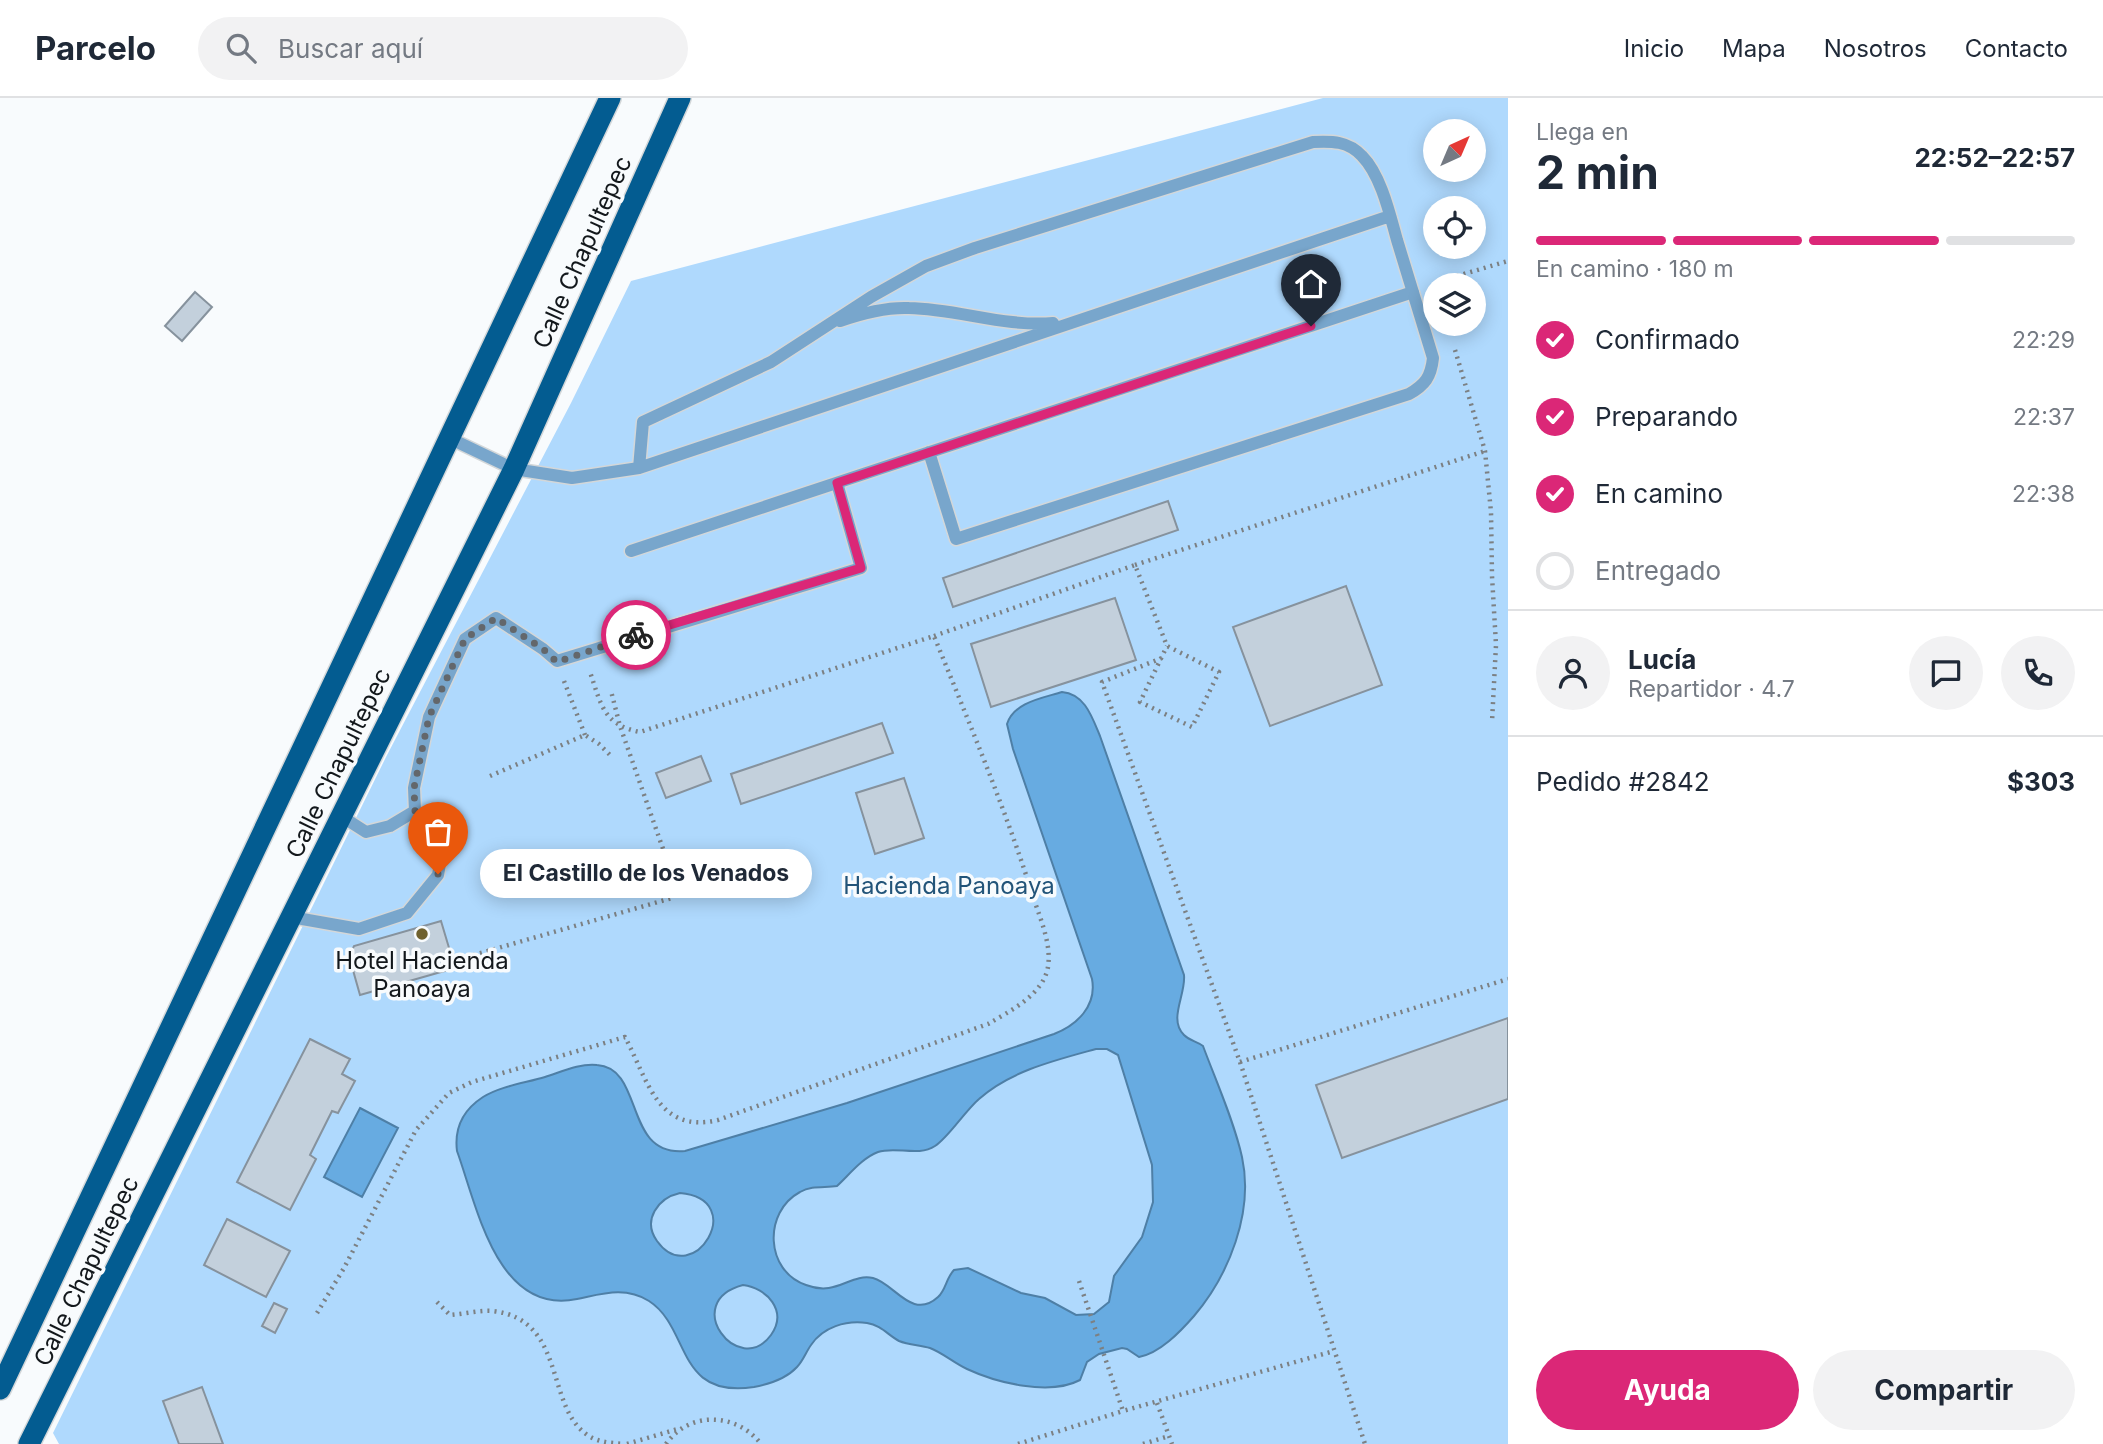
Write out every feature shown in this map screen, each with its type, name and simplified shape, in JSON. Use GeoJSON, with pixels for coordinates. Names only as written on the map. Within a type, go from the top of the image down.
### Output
{"type":"FeatureCollection","features":[{"type":"Feature","properties":{"kind":"main road","name":"Calle Chapultepec"},"geometry":{"type":"LineString","coordinates":[[0,1389],[610,98]]}},
{"type":"Feature","properties":{"kind":"main road","name":"Calle Chapultepec"},"geometry":{"type":"LineString","coordinates":[[29,1444],[514,469],[680,98]]}},
{"type":"Feature","properties":{"kind":"lane"},"geometry":{"type":"LineString","coordinates":[[639,468],[643,422],[771,362],[821,327],[926,266],[962,252],[1313,142],[1346,144],[1362,156],[1374,173],[1390,216],[1433,359],[1427,382],[1409,394],[956,539],[929,452]]}},
{"type":"Feature","properties":{"kind":"lane"},"geometry":{"type":"LineString","coordinates":[[449,438],[514,469],[572,478],[639,468],[1390,216]]}},
{"type":"Feature","properties":{"kind":"lane"},"geometry":{"type":"LineString","coordinates":[[632,551],[1413,292]]}},
{"type":"Feature","properties":{"kind":"lane"},"geometry":{"type":"LineString","coordinates":[[821,327],[852,317],[906,307],[991,321],[1036,324],[1074,321]]}},
{"type":"Feature","properties":{"kind":"lane"},"geometry":{"type":"LineString","coordinates":[[291,917],[359,929],[407,913],[438,874],[444,841],[415,811],[414,788],[429,717],[465,639],[496,618],[543,649],[557,662],[583,651],[861,568],[837,483]]}},
{"type":"Feature","properties":{"kind":"lane"},"geometry":{"type":"LineString","coordinates":[[341,816],[366,832],[390,826],[415,811]]}},
{"type":"Feature","properties":{"kind":"path"},"geometry":{"type":"LineString","coordinates":[[1467,273],[1508,261]]}},
{"type":"Feature","properties":{"kind":"path"},"geometry":{"type":"LineString","coordinates":[[1454,346],[1485,451],[1491,512],[1496,645],[1492,722]]}},
{"type":"Feature","properties":{"kind":"path"},"geometry":{"type":"LineString","coordinates":[[583,651],[605,713],[620,726],[640,732],[934,636],[1135,565],[1485,451]]}},
{"type":"Feature","properties":{"kind":"path"},"geometry":{"type":"LineString","coordinates":[[1135,565],[1167,646],[1219,672],[1192,727],[1140,702],[1167,646]]}},
{"type":"Feature","properties":{"kind":"path"},"geometry":{"type":"LineString","coordinates":[[317,1314],[344,1268],[416,1129],[449,1093],[472,1082],[625,1037],[651,1090],[666,1111],[680,1120],[701,1124],[988,1024],[1019,1006],[1036,990],[1048,970],[1049,947],[1009,821],[934,636]]}},
{"type":"Feature","properties":{"kind":"path"},"geometry":{"type":"LineString","coordinates":[[1162,658],[1102,682],[1240,1062],[1365,1444]]}},
{"type":"Feature","properties":{"kind":"path"},"geometry":{"type":"LineString","coordinates":[[557,662],[585,735],[610,755]]}},
{"type":"Feature","properties":{"kind":"path"},"geometry":{"type":"LineString","coordinates":[[453,961],[672,898],[676,887],[620,726],[611,691]]}},
{"type":"Feature","properties":{"kind":"path"},"geometry":{"type":"LineString","coordinates":[[490,776],[585,735]]}},
{"type":"Feature","properties":{"kind":"path"},"geometry":{"type":"LineString","coordinates":[[1240,1062],[1508,979]]}},
{"type":"Feature","properties":{"kind":"path"},"geometry":{"type":"LineString","coordinates":[[1079,1281],[1123,1411]]}},
{"type":"Feature","properties":{"kind":"path"},"geometry":{"type":"LineString","coordinates":[[437,1302],[450,1315],[494,1311],[519,1319],[540,1339],[554,1367],[569,1412],[581,1430],[602,1442],[626,1444],[703,1420],[721,1420],[739,1425],[754,1435],[761,1444]]}},
{"type":"Feature","properties":{"kind":"path"},"geometry":{"type":"LineString","coordinates":[[1018,1444],[1334,1351]]}},
{"type":"Feature","properties":{"kind":"path"},"geometry":{"type":"LineString","coordinates":[[1157,1403],[1172,1444]]}},
{"type":"Feature","properties":{"kind":"path"},"geometry":{"type":"LineString","coordinates":[[666,1444],[685,1426]]}},
{"type":"Feature","properties":{"kind":"path"},"geometry":{"type":"LineString","coordinates":[[1143,1444],[1169,1436]]}},
{"type":"Feature","properties":{"kind":"green space","name":"Hacienda Panoaya"},"geometry":{"type":"Polygon","coordinates":[[[1323,98],[1508,98],[1508,1444],[59,1444],[53,1433],[386,757],[571,403],[631,281],[1323,98]]]}},
{"type":"Feature","properties":{"kind":"shaded area"},"geometry":{"type":"Polygon","coordinates":[[[1062,692],[1077,697],[1082,702],[1091,714],[1100,736],[1184,975],[1177,1014],[1179,1029],[1186,1037],[1203,1046],[1230,1115],[1242,1157],[1244,1199],[1236,1242],[1218,1282],[1194,1316],[1176,1335],[1147,1355],[1139,1357],[1122,1348],[1099,1354],[1087,1362],[1080,1380],[1068,1385],[1023,1386],[993,1379],[967,1369],[930,1348],[899,1341],[876,1326],[859,1322],[828,1329],[811,1345],[799,1365],[783,1378],[754,1387],[729,1388],[710,1382],[697,1372],[662,1313],[640,1296],[613,1292],[577,1299],[550,1300],[527,1291],[509,1274],[495,1252],[473,1200],[457,1151],[457,1134],[461,1120],[470,1108],[490,1093],[577,1067],[597,1065],[612,1070],[622,1081],[652,1141],[665,1149],[685,1151],[847,1103],[1054,1034],[1084,1013],[1091,998],[1092,979],[1013,749],[1007,724],[1022,706],[1062,692]],[[1096,1049],[1034,1068],[991,1089],[935,1146],[921,1151],[878,1152],[861,1162],[837,1186],[800,1192],[788,1201],[775,1227],[776,1255],[783,1267],[792,1278],[817,1288],[835,1287],[865,1277],[873,1278],[912,1303],[920,1305],[938,1297],[954,1270],[968,1268],[1021,1293],[1045,1298],[1076,1315],[1094,1314],[1109,1302],[1114,1276],[1142,1237],[1153,1202],[1152,1165],[1118,1055],[1107,1049],[1096,1049]],[[680,1193],[659,1205],[651,1225],[657,1241],[671,1254],[686,1255],[699,1249],[708,1238],[713,1224],[711,1210],[701,1199],[680,1193]],[[743,1285],[725,1294],[716,1306],[715,1320],[721,1333],[731,1343],[744,1348],[758,1346],[771,1335],[777,1317],[776,1309],[767,1296],[743,1285]]]}},
{"type":"Feature","properties":{"kind":"shaded area"},"geometry":{"type":"Polygon","coordinates":[[[360,1108],[398,1128],[362,1197],[324,1177],[360,1108]]]}},
{"type":"Feature","properties":{"kind":"building"},"geometry":{"type":"Polygon","coordinates":[[[195,292],[212,307],[182,341],[165,326],[195,292]]]}},
{"type":"Feature","properties":{"kind":"building"},"geometry":{"type":"Polygon","coordinates":[[[1168,501],[1178,530],[953,607],[943,578],[1168,501]]]}},
{"type":"Feature","properties":{"kind":"building"},"geometry":{"type":"Polygon","coordinates":[[[1346,586],[1382,685],[1270,726],[1233,627],[1346,586]]]}},
{"type":"Feature","properties":{"kind":"building"},"geometry":{"type":"Polygon","coordinates":[[[1115,598],[1136,660],[991,707],[971,644],[1115,598]]]}},
{"type":"Feature","properties":{"kind":"building"},"geometry":{"type":"Polygon","coordinates":[[[882,723],[893,753],[741,804],[731,774],[882,723]]]}},
{"type":"Feature","properties":{"kind":"building"},"geometry":{"type":"Polygon","coordinates":[[[701,756],[711,781],[666,798],[656,773],[701,756]]]}},
{"type":"Feature","properties":{"kind":"building"},"geometry":{"type":"Polygon","coordinates":[[[904,778],[924,838],[875,854],[856,793],[904,778]]]}},
{"type":"Feature","properties":{"kind":"building"},"geometry":{"type":"Polygon","coordinates":[[[441,921],[455,968],[360,995],[349,956],[354,946],[441,921]]]}},
{"type":"Feature","properties":{"kind":"building"},"geometry":{"type":"Polygon","coordinates":[[[1508,1018],[1508,1099],[1342,1158],[1316,1085],[1508,1018]]]}},
{"type":"Feature","properties":{"kind":"building"},"geometry":{"type":"Polygon","coordinates":[[[310,1039],[350,1059],[342,1074],[355,1081],[338,1113],[332,1111],[310,1155],[316,1159],[290,1210],[237,1182],[310,1039]]]}},
{"type":"Feature","properties":{"kind":"building"},"geometry":{"type":"Polygon","coordinates":[[[227,1219],[290,1251],[266,1297],[204,1265],[227,1219]]]}},
{"type":"Feature","properties":{"kind":"building"},"geometry":{"type":"Polygon","coordinates":[[[274,1303],[287,1309],[275,1333],[262,1326],[274,1303]]]}},
{"type":"Feature","properties":{"kind":"building"},"geometry":{"type":"Polygon","coordinates":[[[202,1387],[223,1444],[179,1444],[163,1401],[202,1387]]]}},
{"type":"Feature","properties":{"kind":"way so far"},"geometry":{"type":"LineString","coordinates":[[438,874],[444,841],[415,811],[414,788],[429,717],[465,639],[496,618],[543,649],[557,662],[636,635]]}},
{"type":"Feature","properties":{"kind":"place","name":"El Castillo de los Venados"},"geometry":{"type":"Point","coordinates":[438,874]}},
{"type":"Feature","properties":{"kind":"place","name":"Hotel Hacienda Panoaya"},"geometry":{"type":"Point","coordinates":[422,934]}},
{"type":"Feature","properties":{"kind":"route"},"geometry":{"type":"LineString","coordinates":[[636,635],[861,568],[837,483],[1311,326]]}}]}
